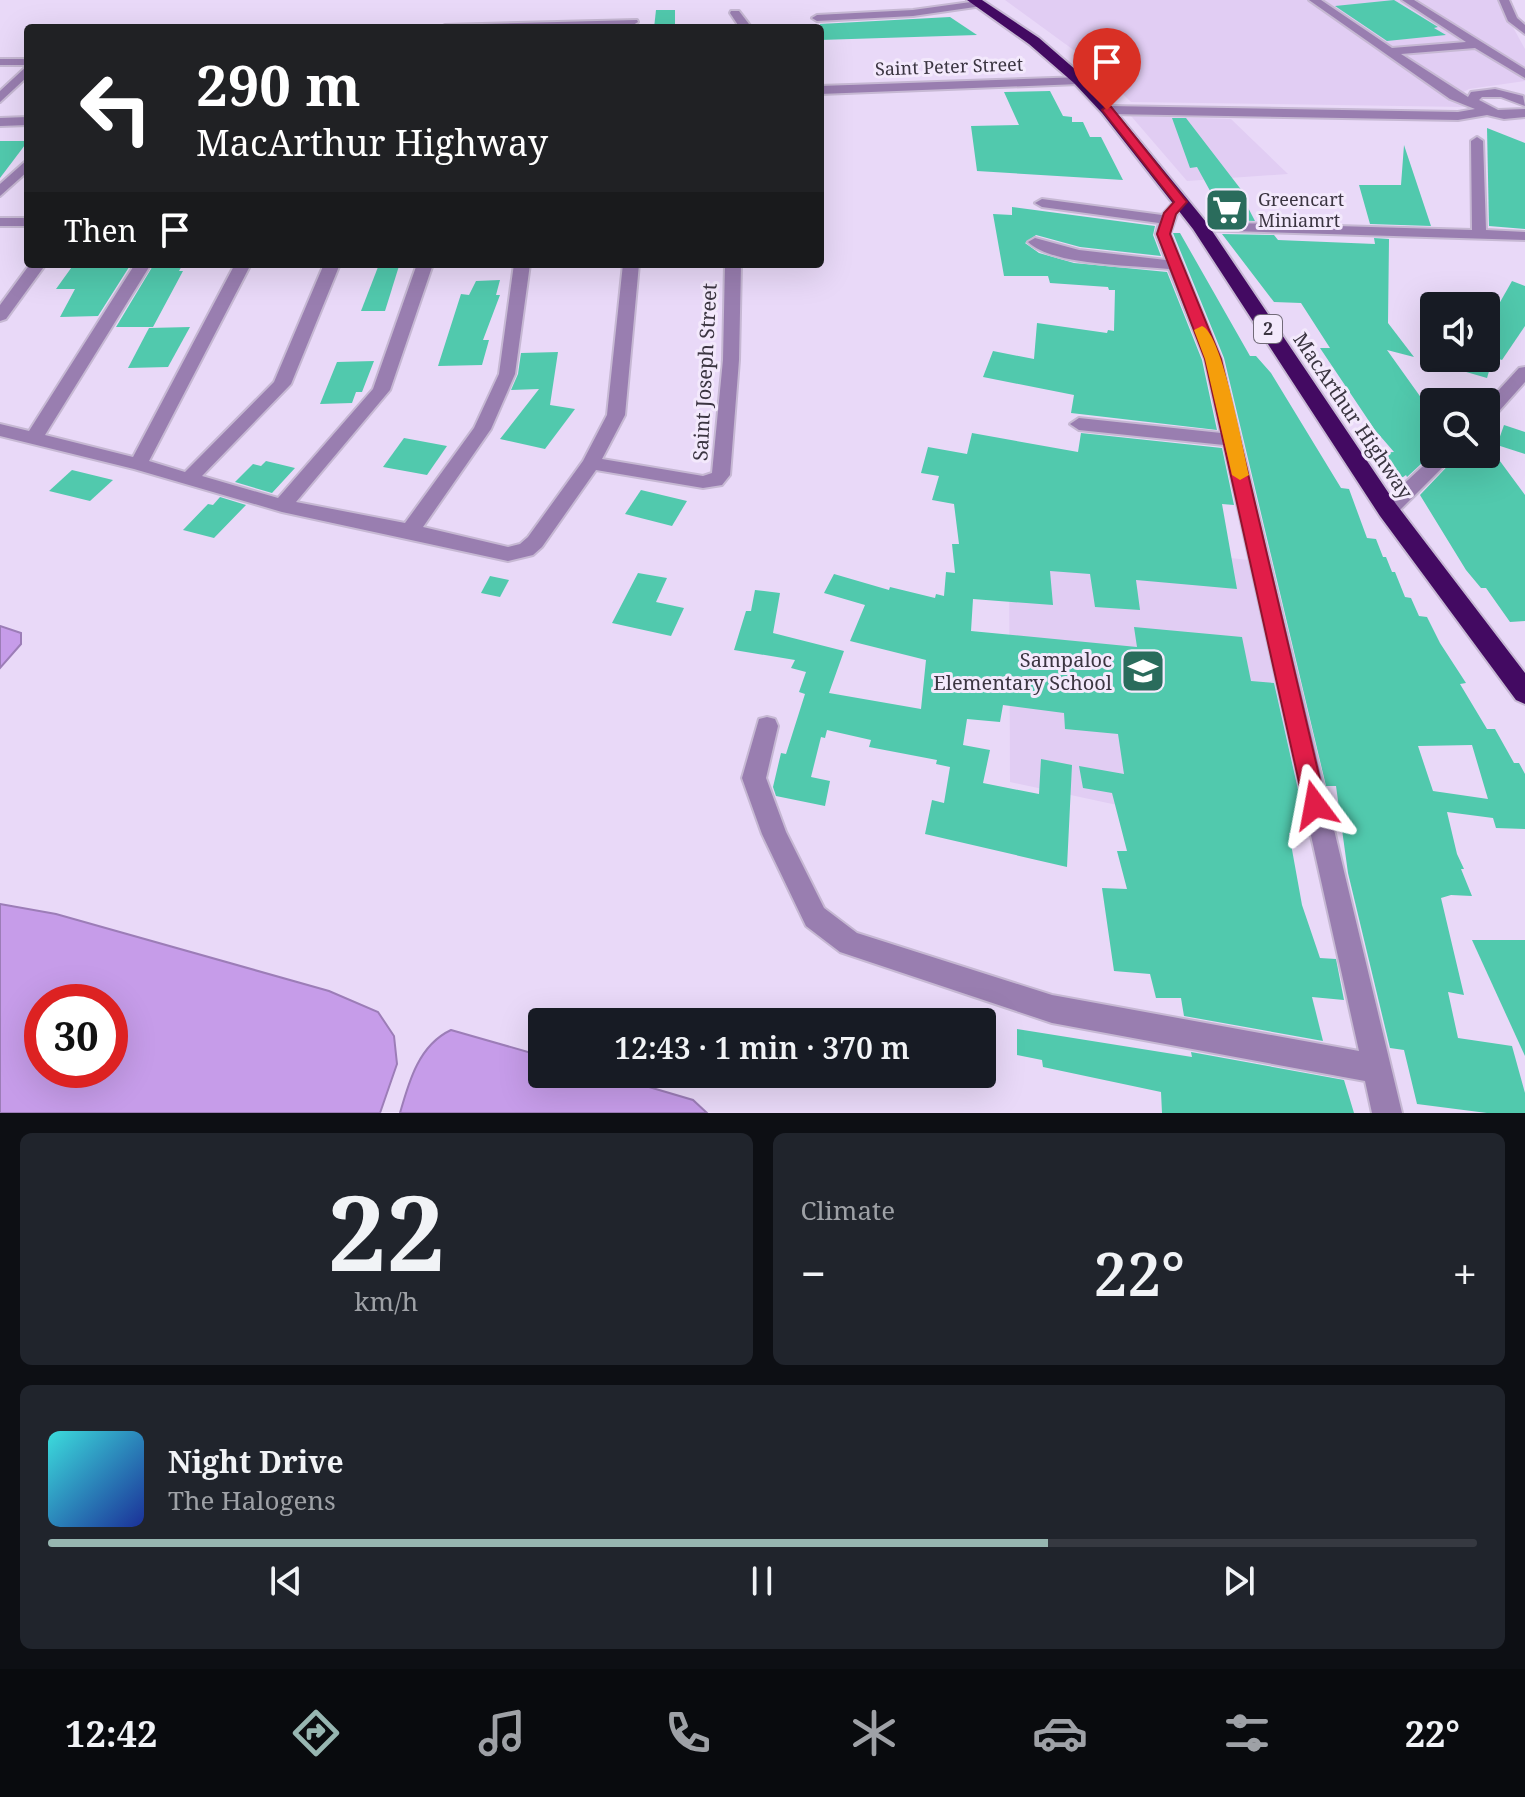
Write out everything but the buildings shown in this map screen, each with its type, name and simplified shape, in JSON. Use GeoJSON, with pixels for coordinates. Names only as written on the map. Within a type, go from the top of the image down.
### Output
{"type":"FeatureCollection","features":[{"type":"Feature","properties":{"kind":"highway","name":"MacArthur Highway"},"geometry":{"type":"LineString","coordinates":[[976,2],[1034,41],[1079,80],[1181,202],[1388,510],[1525,693]]}},
{"type":"Feature","properties":{"kind":"street"},"geometry":{"type":"LineString","coordinates":[[1314,0],[1454,96],[1506,115],[1525,113]]}},
{"type":"Feature","properties":{"kind":"street"},"geometry":{"type":"LineString","coordinates":[[1407,0],[1525,74]]}},
{"type":"Feature","properties":{"kind":"street"},"geometry":{"type":"LineString","coordinates":[[1504,0],[1512,19],[1525,31]]}},
{"type":"Feature","properties":{"kind":"street"},"geometry":{"type":"LineString","coordinates":[[817,18],[913,13],[976,2]]}},
{"type":"Feature","properties":{"kind":"street"},"geometry":{"type":"LineString","coordinates":[[735,13],[743,24]]}},
{"type":"Feature","properties":{"kind":"street"},"geometry":{"type":"LineString","coordinates":[[552,24],[632,21]]}},
{"type":"Feature","properties":{"kind":"street"},"geometry":{"type":"LineString","coordinates":[[1391,52],[1477,44]]}},
{"type":"Feature","properties":{"kind":"street"},"geometry":{"type":"LineString","coordinates":[[0,62],[24,62]]}},
{"type":"Feature","properties":{"kind":"street"},"geometry":{"type":"LineString","coordinates":[[2,94],[24,73]]}},
{"type":"Feature","properties":{"kind":"street","name":"Saint Peter Street"},"geometry":{"type":"LineString","coordinates":[[824,90],[1079,80]]}},
{"type":"Feature","properties":{"kind":"street"},"geometry":{"type":"LineString","coordinates":[[1505,94],[1525,87]]}},
{"type":"Feature","properties":{"kind":"street"},"geometry":{"type":"LineString","coordinates":[[1480,107],[1472,97],[1481,93],[1505,94],[1525,102]]}},
{"type":"Feature","properties":{"kind":"street"},"geometry":{"type":"LineString","coordinates":[[1107,110],[1444,116],[1471,115],[1480,107]]}},
{"type":"Feature","properties":{"kind":"street"},"geometry":{"type":"LineString","coordinates":[[0,122],[24,121]]}},
{"type":"Feature","properties":{"kind":"street"},"geometry":{"type":"LineString","coordinates":[[1477,141],[1479,234]]}},
{"type":"Feature","properties":{"kind":"street"},"geometry":{"type":"LineString","coordinates":[[0,192],[24,167]]}},
{"type":"Feature","properties":{"kind":"street"},"geometry":{"type":"LineString","coordinates":[[1181,202],[1167,220],[1163,234],[1213,359],[1387,1113]]}},
{"type":"Feature","properties":{"kind":"street"},"geometry":{"type":"LineString","coordinates":[[1042,203],[1167,220]]}},
{"type":"Feature","properties":{"kind":"street"},"geometry":{"type":"LineString","coordinates":[[0,222],[24,222]]}},
{"type":"Feature","properties":{"kind":"street"},"geometry":{"type":"LineString","coordinates":[[1200,226],[1525,236]]}},
{"type":"Feature","properties":{"kind":"street"},"geometry":{"type":"LineString","coordinates":[[1035,242],[1042,247],[1070,253],[1173,265]]}},
{"type":"Feature","properties":{"kind":"street"},"geometry":{"type":"LineString","coordinates":[[0,316],[35,268]]}},
{"type":"Feature","properties":{"kind":"street"},"geometry":{"type":"LineString","coordinates":[[34,438],[140,268]]}},
{"type":"Feature","properties":{"kind":"street"},"geometry":{"type":"LineString","coordinates":[[138,464],[241,268]]}},
{"type":"Feature","properties":{"kind":"street"},"geometry":{"type":"LineString","coordinates":[[189,479],[282,384],[330,268]]}},
{"type":"Feature","properties":{"kind":"street"},"geometry":{"type":"LineString","coordinates":[[282,506],[381,390],[424,268]]}},
{"type":"Feature","properties":{"kind":"street"},"geometry":{"type":"LineString","coordinates":[[410,531],[482,429],[507,374],[521,268]]}},
{"type":"Feature","properties":{"kind":"street"},"geometry":{"type":"LineString","coordinates":[[0,430],[138,464],[282,506],[508,554],[526,550],[535,542],[591,463],[616,415],[631,268]]}},
{"type":"Feature","properties":{"kind":"street","name":"Saint Joseph Street"},"geometry":{"type":"LineString","coordinates":[[591,463],[703,482],[715,481],[721,475],[731,360],[733,268]]}},
{"type":"Feature","properties":{"kind":"street"},"geometry":{"type":"LineString","coordinates":[[1500,400],[1525,372]]}},
{"type":"Feature","properties":{"kind":"street"},"geometry":{"type":"LineString","coordinates":[[1079,424],[1232,440]]}},
{"type":"Feature","properties":{"kind":"street"},"geometry":{"type":"LineString","coordinates":[[1388,510],[1432,468]]}},
{"type":"Feature","properties":{"kind":"street"},"geometry":{"type":"LineString","coordinates":[[767,726],[754,778],[774,834],[815,917],[849,943],[1052,1009],[1378,1069]]}},
{"type":"Feature","properties":{"kind":"shaded area"},"geometry":{"type":"Polygon","coordinates":[[[1005,0],[1498,0],[1525,49],[1525,81],[1469,89],[1460,94],[1465,107],[1131,102],[1090,62],[1005,0]]]}},
{"type":"Feature","properties":{"kind":"shaded area"},"geometry":{"type":"Polygon","coordinates":[[[1131,116],[1231,119],[1288,174],[1187,181],[1131,116]]]}},
{"type":"Feature","properties":{"kind":"shaded area","name":"Sampaloc Elementary School"},"geometry":{"type":"Polygon","coordinates":[[[1009,535],[1249,560],[1317,841],[1210,825],[1010,782],[1009,535]]]}},
{"type":"Feature","properties":{"kind":"shaded area"},"geometry":{"type":"Polygon","coordinates":[[[0,626],[21,633],[21,644],[0,668],[0,626]]]}},
{"type":"Feature","properties":{"kind":"shaded area"},"geometry":{"type":"Polygon","coordinates":[[[0,904],[56,914],[329,991],[378,1012],[394,1036],[397,1064],[380,1113],[0,1113],[0,904]]]}},
{"type":"Feature","properties":{"kind":"shaded area"},"geometry":{"type":"Polygon","coordinates":[[[451,1030],[528,1052],[528,1088],[652,1088],[693,1100],[707,1113],[400,1113],[417,1065],[440,1037],[451,1030]]]}},
{"type":"Feature","properties":{"kind":"slow traffic"},"geometry":{"type":"LineString","coordinates":[[1202,330],[1213,359],[1240,475]]}},
{"type":"Feature","properties":{"kind":"place","name":"Greencart Miniamrt"},"geometry":{"type":"Point","coordinates":[1227,210]}},
{"type":"Feature","properties":{"kind":"place","name":"Sampaloc Elementary School"},"geometry":{"type":"Point","coordinates":[1143,671]}},
{"type":"Feature","properties":{"kind":"route"},"geometry":{"type":"LineString","coordinates":[[1107,110],[1181,202],[1170,213],[1163,234],[1213,359],[1315,805]]}}]}
